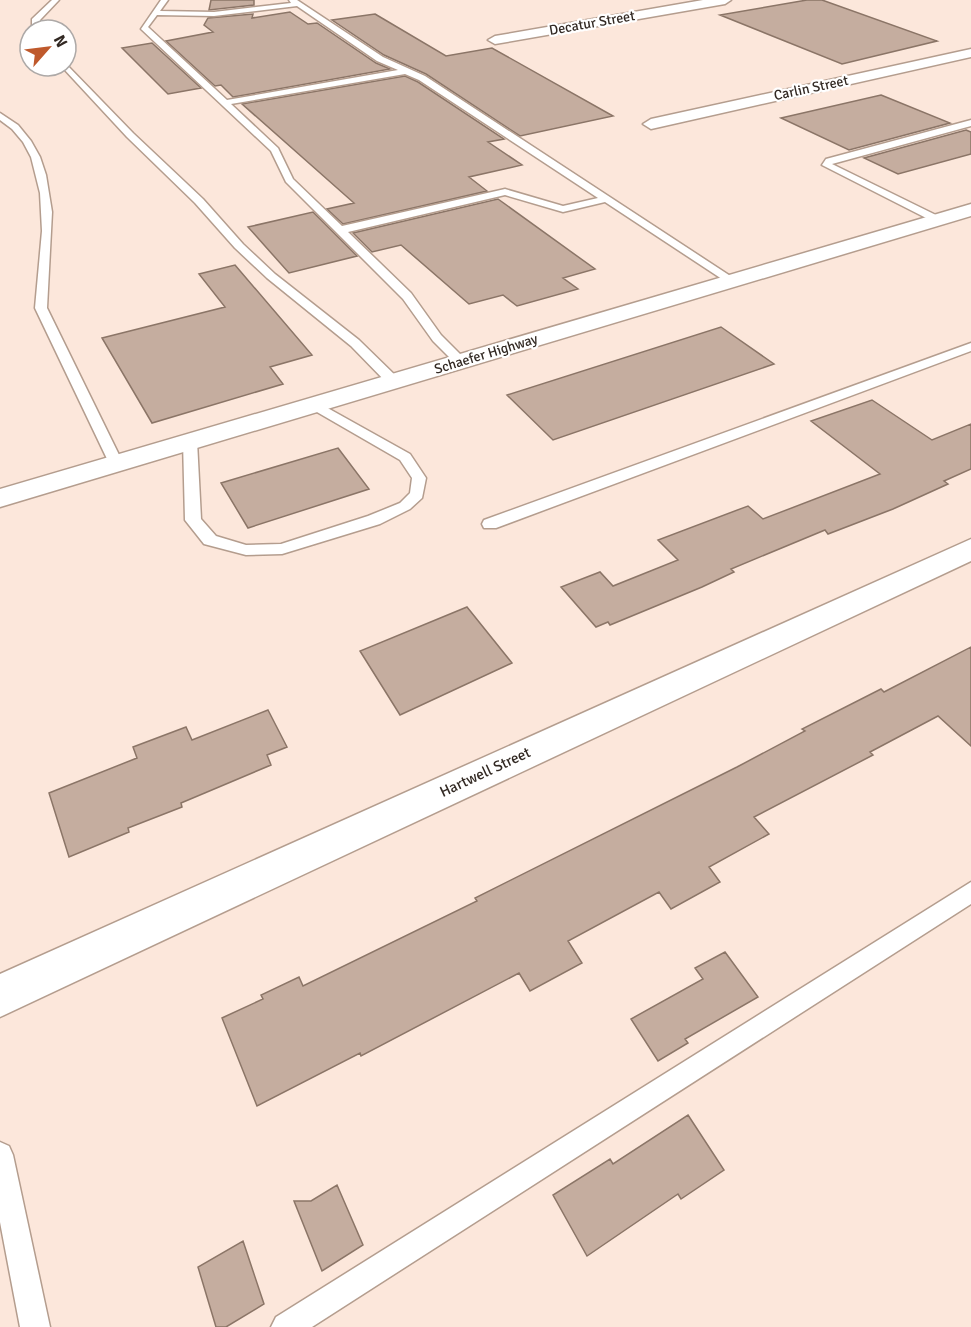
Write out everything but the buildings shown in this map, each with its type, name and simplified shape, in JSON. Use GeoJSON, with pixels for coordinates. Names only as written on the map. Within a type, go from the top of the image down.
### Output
{"type":"FeatureCollection","features":[{"type":"Feature","properties":{"kind":"street","name":"Decatur Street"},"geometry":{"type":"LineString","coordinates":[[495,40],[725,0]]}},
{"type":"Feature","properties":{"kind":"street","name":"Carlin Street"},"geometry":{"type":"LineString","coordinates":[[651,124],[971,53]]}},
{"type":"Feature","properties":{"kind":"street","name":"Schaefer Highway"},"geometry":{"type":"LineString","coordinates":[[0,498],[971,210]]}},
{"type":"Feature","properties":{"kind":"street","name":"Hartwell Street"},"geometry":{"type":"LineString","coordinates":[[0,996],[971,549]]}},
{"type":"Feature","properties":{"kind":"lane"},"geometry":{"type":"LineString","coordinates":[[36,18],[56,0]]}},
{"type":"Feature","properties":{"kind":"lane"},"geometry":{"type":"LineString","coordinates":[[165,0],[144,27],[275,150],[289,180],[407,296],[437,338],[461,361]]}},
{"type":"Feature","properties":{"kind":"lane"},"geometry":{"type":"LineString","coordinates":[[155,13],[214,14],[295,2],[380,59],[422,78],[732,281]]}},
{"type":"Feature","properties":{"kind":"lane"},"geometry":{"type":"LineString","coordinates":[[225,103],[405,71]]}},
{"type":"Feature","properties":{"kind":"lane"},"geometry":{"type":"LineString","coordinates":[[77,78],[130,135],[199,201],[239,246],[272,276],[355,343],[393,381]]}},
{"type":"Feature","properties":{"kind":"lane"},"geometry":{"type":"LineString","coordinates":[[0,116],[10,122],[27,142],[33,151],[42,177],[47,215],[46,249],[40,286],[41,308],[116,463]]}},
{"type":"Feature","properties":{"kind":"lane"},"geometry":{"type":"LineString","coordinates":[[938,220],[827,165],[829,161],[971,123]]}},
{"type":"Feature","properties":{"kind":"lane"},"geometry":{"type":"LineString","coordinates":[[341,230],[505,192],[563,209],[606,199]]}},
{"type":"Feature","properties":{"kind":"lane"},"geometry":{"type":"LineString","coordinates":[[489,524],[971,347]]}},
{"type":"Feature","properties":{"kind":"lane"},"geometry":{"type":"LineString","coordinates":[[190,441],[193,520],[210,540],[246,550],[282,549],[374,520],[405,506],[417,495],[419,478],[405,457],[315,405]]}},
{"type":"Feature","properties":{"kind":"lane"},"geometry":{"type":"LineString","coordinates":[[286,1327],[971,892]]}},
{"type":"Feature","properties":{"kind":"lane"},"geometry":{"type":"LineString","coordinates":[[0,1155],[35,1327]]}}]}
